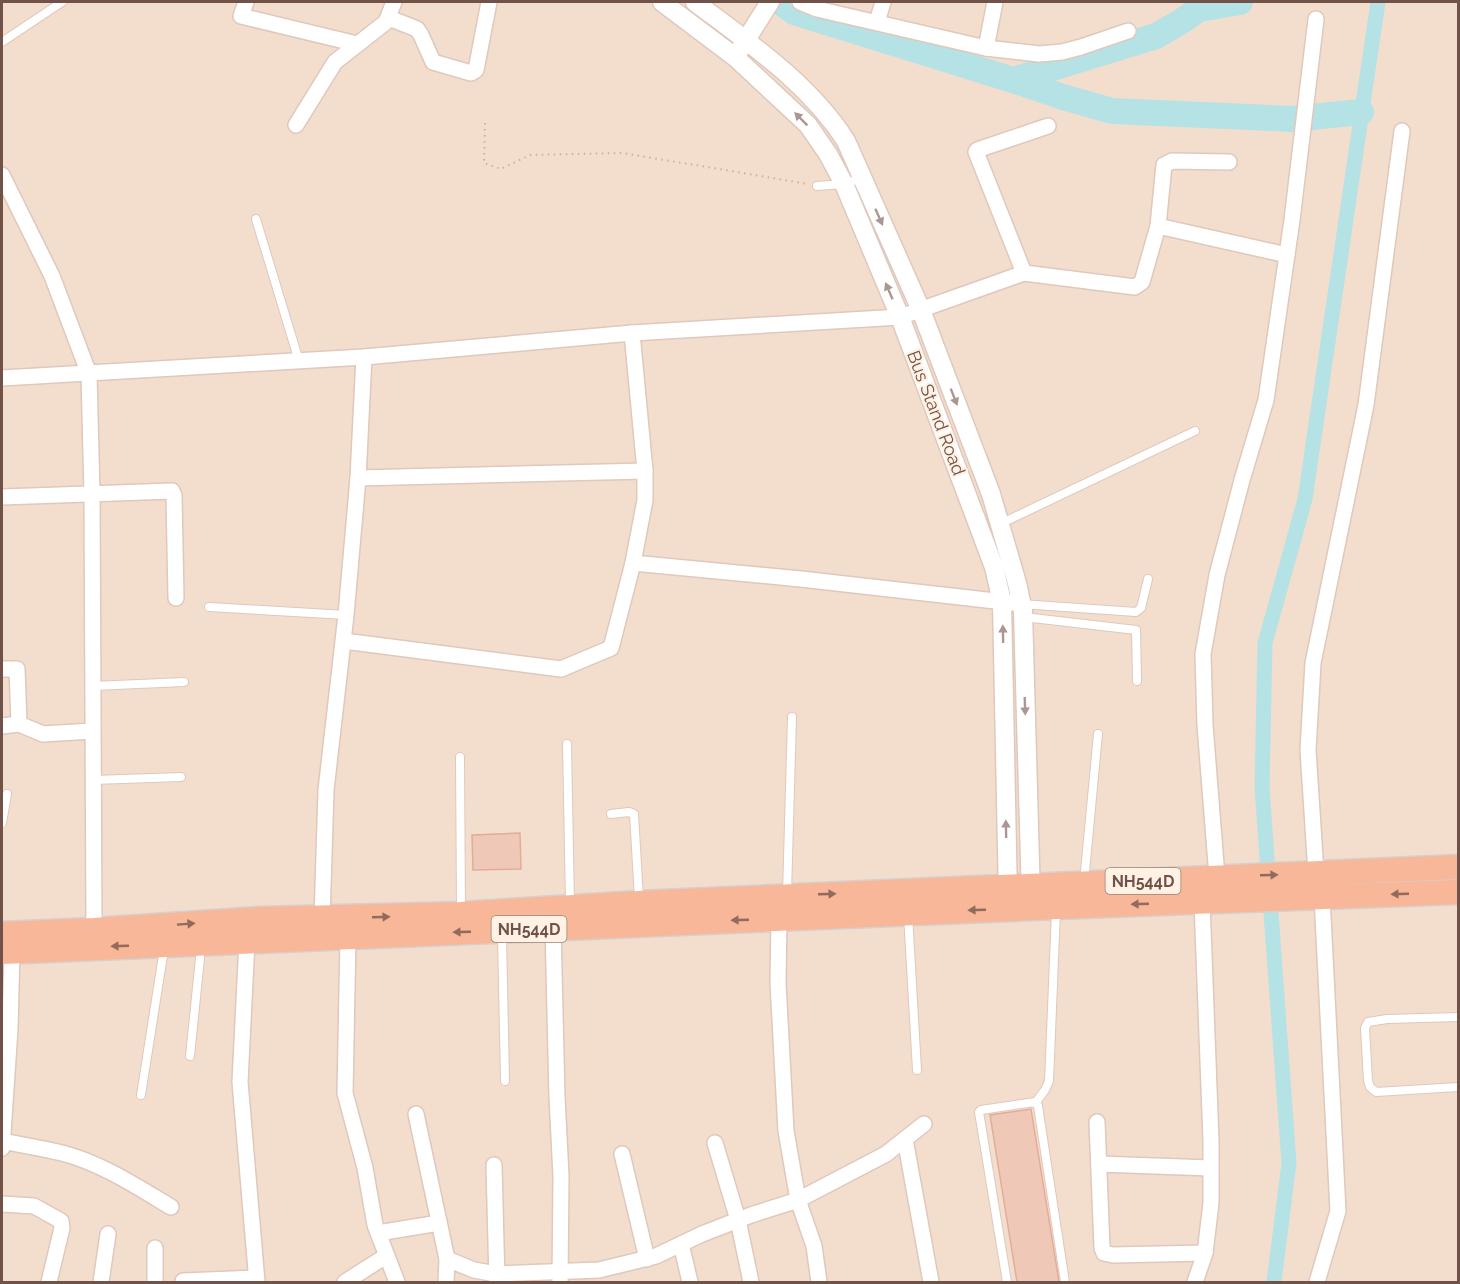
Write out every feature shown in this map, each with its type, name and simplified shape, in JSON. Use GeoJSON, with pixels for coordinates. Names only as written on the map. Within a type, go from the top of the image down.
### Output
{"type":"FeatureCollection","features":[{"type":"Feature","properties":{"kind":"highway","name":"NH544D"},"geometry":{"type":"LineString","coordinates":[[5,946],[164,945],[908,913],[1019,897],[1084,883],[1458,867]]}},
{"type":"Feature","properties":{"kind":"highway","name":"NH544D"},"geometry":{"type":"LineString","coordinates":[[5,946],[94,930],[260,920],[461,914],[787,896],[1019,897],[1057,907],[1458,892]]}},
{"type":"Feature","properties":{"kind":"street"},"geometry":{"type":"LineString","coordinates":[[246,2],[241,16],[357,44]]}},
{"type":"Feature","properties":{"kind":"street"},"geometry":{"type":"LineString","coordinates":[[296,125],[338,58],[389,18],[394,2]]}},
{"type":"Feature","properties":{"kind":"street"},"geometry":{"type":"LineString","coordinates":[[389,18],[419,32],[433,62],[471,73],[476,70],[489,2]]}},
{"type":"Feature","properties":{"kind":"street","name":"Bus Stand Road"},"geometry":{"type":"LineString","coordinates":[[662,2],[735,57],[808,125],[828,154],[844,184],[900,317],[994,567],[1002,602],[1019,897]]}},
{"type":"Feature","properties":{"kind":"street","name":"Bus Stand Road"},"geometry":{"type":"LineString","coordinates":[[695,2],[746,40],[822,107],[846,141],[921,310],[991,494],[1022,610],[1019,897]]}},
{"type":"Feature","properties":{"kind":"street"},"geometry":{"type":"LineString","coordinates":[[800,2],[817,9],[986,48],[1040,54],[1081,48],[1128,31]]}},
{"type":"Feature","properties":{"kind":"street"},"geometry":{"type":"LineString","coordinates":[[877,22],[882,2]]}},
{"type":"Feature","properties":{"kind":"street"},"geometry":{"type":"LineString","coordinates":[[986,48],[995,2]]}},
{"type":"Feature","properties":{"kind":"street"},"geometry":{"type":"LineString","coordinates":[[735,57],[769,4]]}},
{"type":"Feature","properties":{"kind":"street"},"geometry":{"type":"LineString","coordinates":[[1227,877],[1205,725],[1203,654],[1217,575],[1266,400],[1287,255],[1316,19]]}},
{"type":"Feature","properties":{"kind":"street"},"geometry":{"type":"LineString","coordinates":[[1024,273],[976,152],[1048,126]]}},
{"type":"Feature","properties":{"kind":"street"},"geometry":{"type":"LineString","coordinates":[[1309,874],[1308,750],[1313,663],[1366,405],[1402,131]]}},
{"type":"Feature","properties":{"kind":"street"},"geometry":{"type":"LineString","coordinates":[[2,378],[364,357],[632,333],[900,317],[1024,273],[1135,287],[1142,282],[1158,226],[1164,165],[1172,161],[1229,162]]}},
{"type":"Feature","properties":{"kind":"street"},"geometry":{"type":"LineString","coordinates":[[2,175],[52,276],[89,374],[92,494],[94,930]]}},
{"type":"Feature","properties":{"kind":"street"},"geometry":{"type":"LineString","coordinates":[[1158,226],[1287,255]]}},
{"type":"Feature","properties":{"kind":"street"},"geometry":{"type":"LineString","coordinates":[[344,641],[561,669],[611,648],[633,563],[645,500],[645,471],[632,333]]}},
{"type":"Feature","properties":{"kind":"street"},"geometry":{"type":"LineString","coordinates":[[322,919],[326,790],[344,641],[358,478],[364,357]]}},
{"type":"Feature","properties":{"kind":"street"},"geometry":{"type":"LineString","coordinates":[[358,478],[645,471]]}},
{"type":"Feature","properties":{"kind":"street"},"geometry":{"type":"LineString","coordinates":[[2,497],[170,491],[174,493],[176,598]]}},
{"type":"Feature","properties":{"kind":"street"},"geometry":{"type":"LineString","coordinates":[[633,563],[1002,602],[1022,610]]}},
{"type":"Feature","properties":{"kind":"street"},"geometry":{"type":"LineString","coordinates":[[2,669],[17,669],[19,724]]}},
{"type":"Feature","properties":{"kind":"street"},"geometry":{"type":"LineString","coordinates":[[2,726],[19,724],[43,734],[92,731]]}},
{"type":"Feature","properties":{"kind":"street"},"geometry":{"type":"LineString","coordinates":[[1311,898],[1338,1211],[1317,1282]]}},
{"type":"Feature","properties":{"kind":"street"},"geometry":{"type":"LineString","coordinates":[[1195,1282],[1205,1253],[1211,1203],[1202,902]]}},
{"type":"Feature","properties":{"kind":"street"},"geometry":{"type":"LineString","coordinates":[[778,918],[778,983],[786,1131],[798,1200],[814,1246],[819,1282]]}},
{"type":"Feature","properties":{"kind":"street"},"geometry":{"type":"LineString","coordinates":[[553,928],[561,1176],[559,1277]]}},
{"type":"Feature","properties":{"kind":"street"},"geometry":{"type":"LineString","coordinates":[[348,937],[345,1092],[365,1168],[375,1225],[396,1282]]}},
{"type":"Feature","properties":{"kind":"street"},"geometry":{"type":"LineString","coordinates":[[183,1281],[256,1280],[240,1082],[247,941]]}},
{"type":"Feature","properties":{"kind":"street"},"geometry":{"type":"LineString","coordinates":[[2,1148],[10,1029],[5,946]]}},
{"type":"Feature","properties":{"kind":"street"},"geometry":{"type":"LineString","coordinates":[[416,1114],[447,1259],[446,1282]]}},
{"type":"Feature","properties":{"kind":"street"},"geometry":{"type":"LineString","coordinates":[[1097,1122],[1104,1253],[1113,1255],[1205,1253]]}},
{"type":"Feature","properties":{"kind":"street"},"geometry":{"type":"LineString","coordinates":[[447,1259],[497,1279],[559,1277],[647,1258],[738,1220],[798,1200],[886,1154],[924,1124]]}},
{"type":"Feature","properties":{"kind":"street"},"geometry":{"type":"LineString","coordinates":[[905,1139],[931,1282]]}},
{"type":"Feature","properties":{"kind":"street"},"geometry":{"type":"LineString","coordinates":[[2,1141],[62,1153],[86,1161],[124,1179],[171,1207]]}},
{"type":"Feature","properties":{"kind":"street"},"geometry":{"type":"LineString","coordinates":[[715,1143],[738,1220],[751,1282]]}},
{"type":"Feature","properties":{"kind":"street"},"geometry":{"type":"LineString","coordinates":[[622,1154],[647,1258]]}},
{"type":"Feature","properties":{"kind":"street"},"geometry":{"type":"LineString","coordinates":[[1099,1164],[1211,1168]]}},
{"type":"Feature","properties":{"kind":"street"},"geometry":{"type":"LineString","coordinates":[[494,1165],[497,1279]]}},
{"type":"Feature","properties":{"kind":"street"},"geometry":{"type":"LineString","coordinates":[[2,1204],[30,1205],[61,1221],[62,1228],[49,1282]]}},
{"type":"Feature","properties":{"kind":"street"},"geometry":{"type":"LineString","coordinates":[[378,1233],[439,1223]]}},
{"type":"Feature","properties":{"kind":"street"},"geometry":{"type":"LineString","coordinates":[[101,1282],[108,1234]]}},
{"type":"Feature","properties":{"kind":"street"},"geometry":{"type":"LineString","coordinates":[[681,1244],[690,1282]]}},
{"type":"Feature","properties":{"kind":"street"},"geometry":{"type":"LineString","coordinates":[[155,1248],[155,1282]]}},
{"type":"Feature","properties":{"kind":"street"},"geometry":{"type":"LineString","coordinates":[[345,1282],[386,1256]]}},
{"type":"Feature","properties":{"kind":"lane"},"geometry":{"type":"LineString","coordinates":[[2,42],[62,2]]}},
{"type":"Feature","properties":{"kind":"lane"},"geometry":{"type":"LineString","coordinates":[[817,186],[844,184],[862,178]]}},
{"type":"Feature","properties":{"kind":"lane"},"geometry":{"type":"LineString","coordinates":[[256,219],[298,361]]}},
{"type":"Feature","properties":{"kind":"lane"},"geometry":{"type":"LineString","coordinates":[[1000,524],[1195,431]]}},
{"type":"Feature","properties":{"kind":"lane"},"geometry":{"type":"LineString","coordinates":[[1022,610],[1136,612],[1141,608],[1148,579]]}},
{"type":"Feature","properties":{"kind":"lane"},"geometry":{"type":"LineString","coordinates":[[209,607],[346,615]]}},
{"type":"Feature","properties":{"kind":"lane"},"geometry":{"type":"LineString","coordinates":[[1022,610],[1136,630],[1137,681]]}},
{"type":"Feature","properties":{"kind":"lane"},"geometry":{"type":"LineString","coordinates":[[92,686],[184,682]]}},
{"type":"Feature","properties":{"kind":"lane"},"geometry":{"type":"LineString","coordinates":[[787,896],[792,717]]}},
{"type":"Feature","properties":{"kind":"lane"},"geometry":{"type":"LineString","coordinates":[[1084,883],[1098,734]]}},
{"type":"Feature","properties":{"kind":"lane"},"geometry":{"type":"LineString","coordinates":[[567,744],[570,907]]}},
{"type":"Feature","properties":{"kind":"lane"},"geometry":{"type":"LineString","coordinates":[[460,757],[461,914]]}},
{"type":"Feature","properties":{"kind":"lane"},"geometry":{"type":"LineString","coordinates":[[93,780],[181,777]]}},
{"type":"Feature","properties":{"kind":"lane"},"geometry":{"type":"LineString","coordinates":[[2,823],[7,794]]}},
{"type":"Feature","properties":{"kind":"lane"},"geometry":{"type":"LineString","coordinates":[[611,814],[629,812],[634,814],[639,903]]}},
{"type":"Feature","properties":{"kind":"lane"},"geometry":{"type":"LineString","coordinates":[[1007,1282],[979,1112],[1036,1102],[1049,1081],[1057,907]]}},
{"type":"Feature","properties":{"kind":"lane"},"geometry":{"type":"LineString","coordinates":[[908,913],[917,1070]]}},
{"type":"Feature","properties":{"kind":"lane"},"geometry":{"type":"LineString","coordinates":[[502,930],[505,1081]]}},
{"type":"Feature","properties":{"kind":"lane"},"geometry":{"type":"LineString","coordinates":[[190,1056],[201,943]]}},
{"type":"Feature","properties":{"kind":"lane"},"geometry":{"type":"LineString","coordinates":[[141,1095],[164,945]]}},
{"type":"Feature","properties":{"kind":"lane"},"geometry":{"type":"LineString","coordinates":[[1458,1017],[1387,1019],[1368,1022],[1365,1028],[1368,1081],[1370,1087],[1376,1092],[1458,1087]]}},
{"type":"Feature","properties":{"kind":"lane"},"geometry":{"type":"LineString","coordinates":[[1036,1102],[1065,1282]]}},
{"type":"Feature","properties":{"kind":"path"},"geometry":{"type":"LineString","coordinates":[[485,123],[484,163],[501,169],[530,155],[623,153],[817,186]]}},
{"type":"Feature","properties":{"kind":"shaded area"},"geometry":{"type":"Polygon","coordinates":[[[2,2],[1458,2],[1458,1282],[2,1282],[2,2]]]}},
{"type":"Feature","properties":{"kind":"building"},"geometry":{"type":"Polygon","coordinates":[[[520,833],[521,869],[473,870],[472,835],[520,833]]]}},
{"type":"Feature","properties":{"kind":"building"},"geometry":{"type":"Polygon","coordinates":[[[1031,1109],[1059,1282],[1017,1282],[990,1115],[1031,1109]]]}},
{"type":"Feature","properties":{"kind":"waterway"},"geometry":{"type":"LineString","coordinates":[[780,2],[794,12],[1013,80],[1156,36],[1199,9],[1240,2]]}},
{"type":"Feature","properties":{"kind":"waterway"},"geometry":{"type":"LineString","coordinates":[[1274,1282],[1289,1163],[1262,788],[1265,643],[1305,499],[1378,2]]}},
{"type":"Feature","properties":{"kind":"waterway"},"geometry":{"type":"LineString","coordinates":[[1013,80],[1112,111],[1292,119],[1361,112]]}}]}
